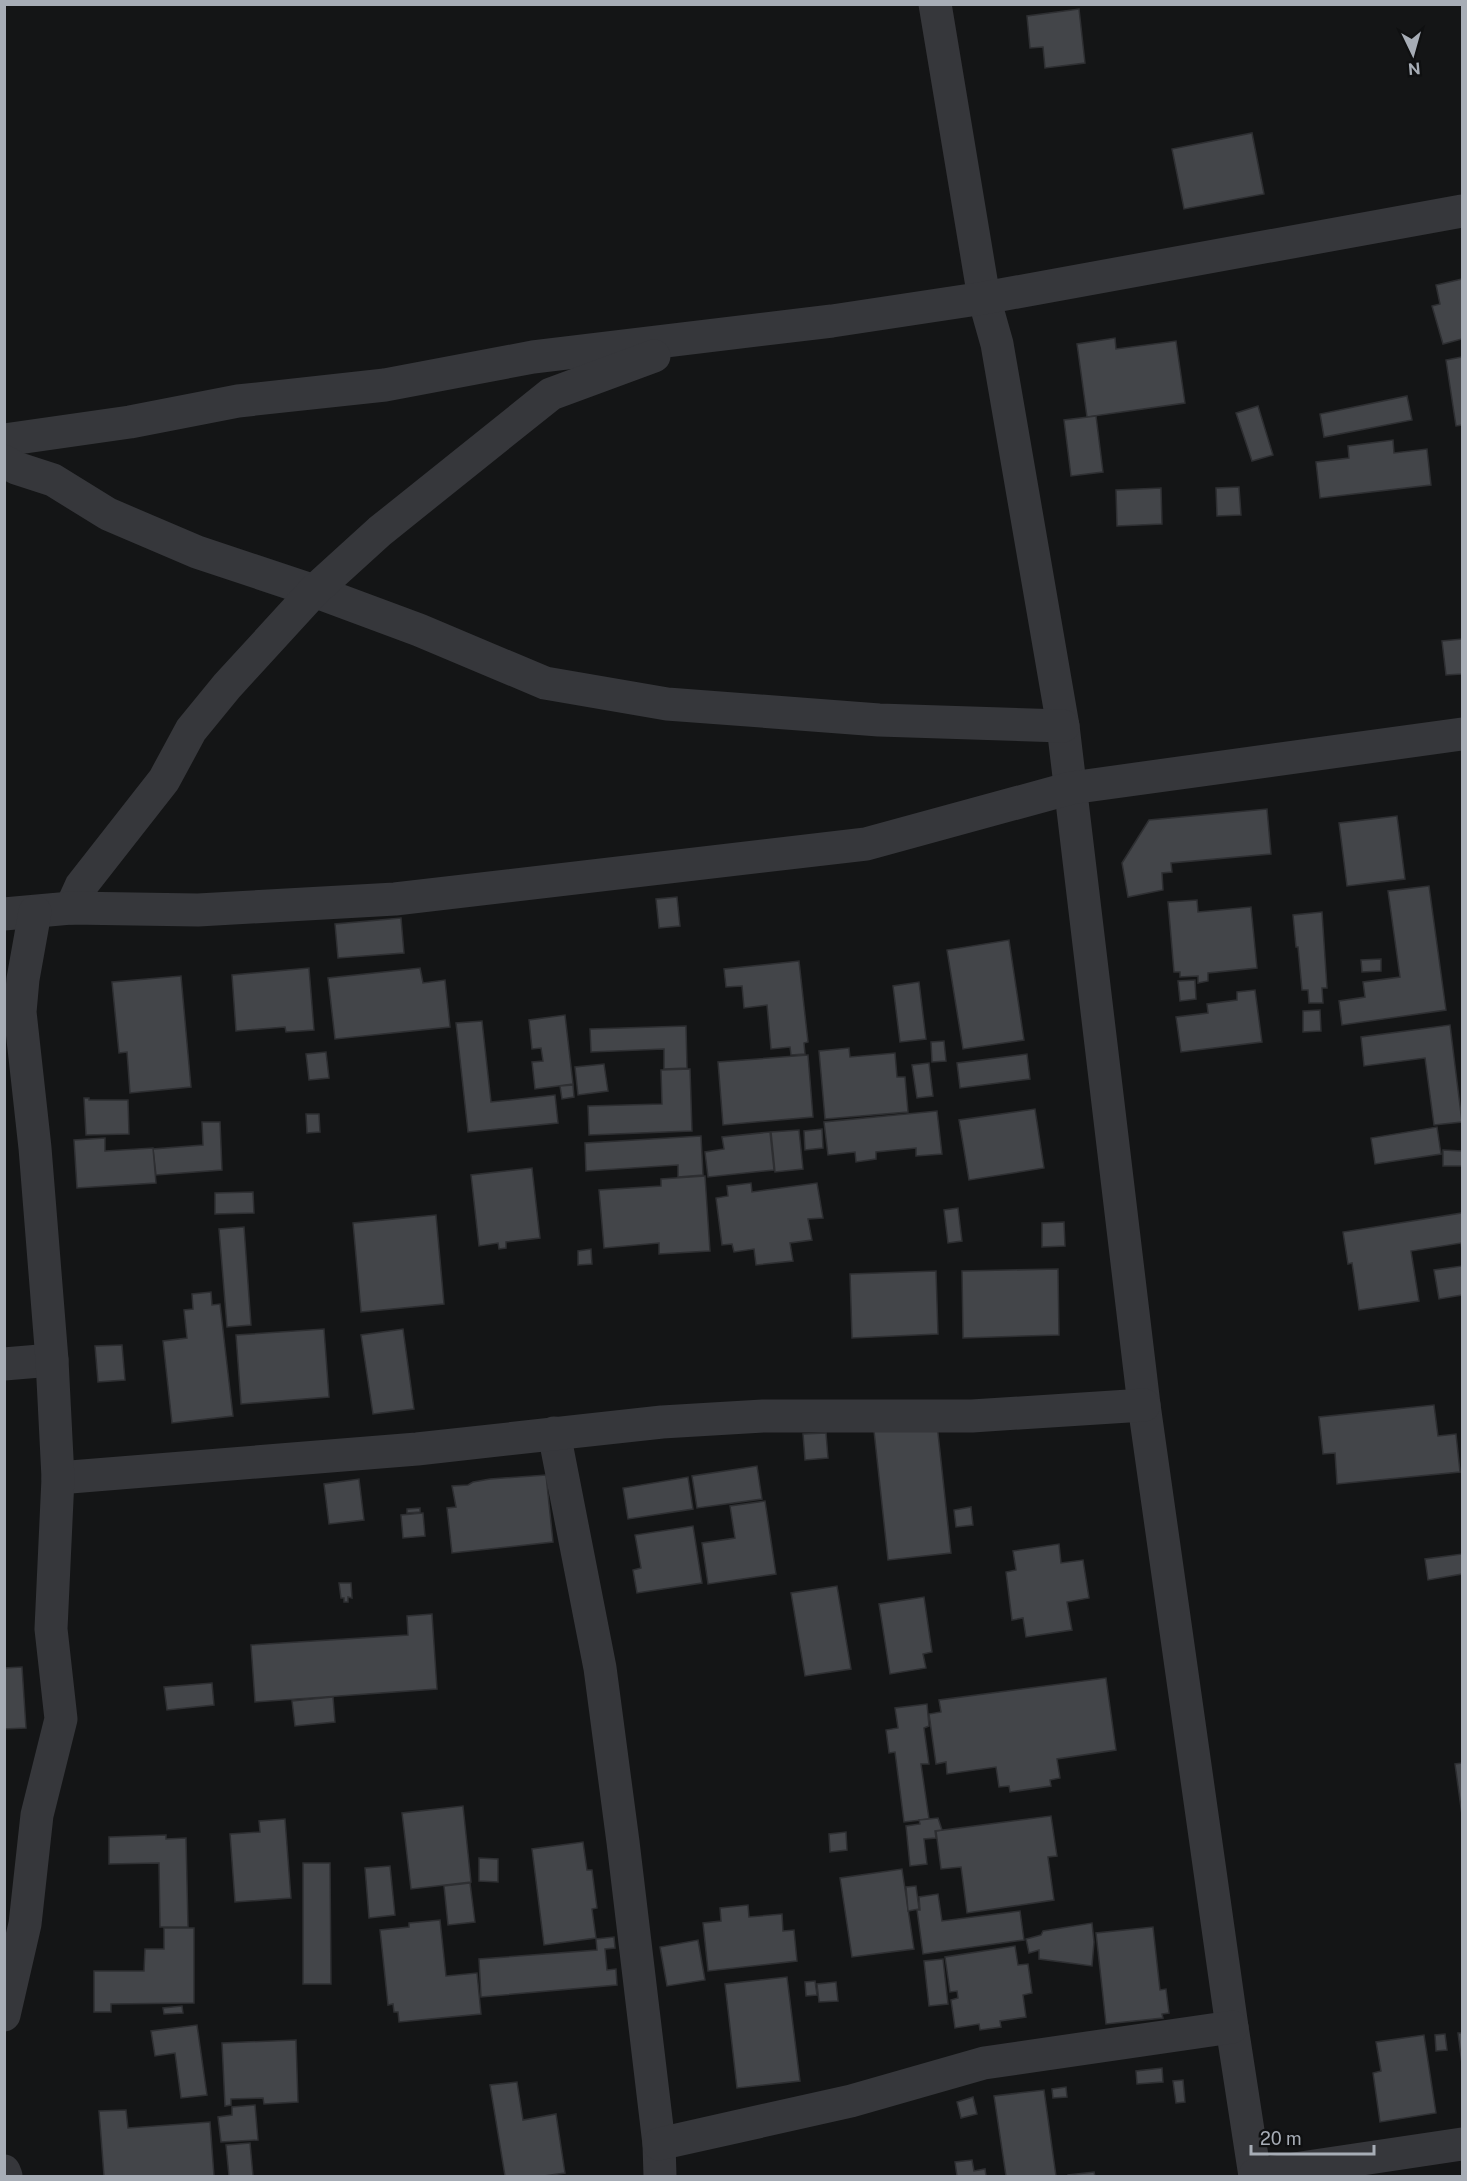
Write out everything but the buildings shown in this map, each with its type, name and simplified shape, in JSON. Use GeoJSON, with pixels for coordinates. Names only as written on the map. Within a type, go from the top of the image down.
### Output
{"type":"FeatureCollection","features":[{"type":"Feature","properties":{"kind":"street"},"geometry":{"type":"LineString","coordinates":[[935,4],[984,298],[997,344],[1063,726],[1144,1405],[1255,2176],[1462,2144]]}},
{"type":"Feature","properties":{"kind":"street"},"geometry":{"type":"LineString","coordinates":[[4,440],[130,422],[238,401],[385,385],[533,357],[832,321],[984,298],[1462,211]]}},
{"type":"Feature","properties":{"kind":"street"},"geometry":{"type":"LineString","coordinates":[[71,908],[81,886],[164,780],[191,730],[227,686],[314,591],[380,531],[551,394],[703,337]]}},
{"type":"Feature","properties":{"kind":"street"},"geometry":{"type":"LineString","coordinates":[[4,461],[16,468],[53,480],[108,514],[197,552],[314,591],[419,630],[545,683],[667,704],[701,707],[879,720],[1063,726]]}},
{"type":"Feature","properties":{"kind":"street"},"geometry":{"type":"LineString","coordinates":[[4,2015],[25,1924],[37,1815],[61,1719],[51,1629],[58,1478],[52,1360],[35,1148],[20,1012],[23,978],[20,913],[71,908],[198,910],[396,899],[866,844],[1071,788],[1396,741],[1462,734]]}},
{"type":"Feature","properties":{"kind":"street"},"geometry":{"type":"LineString","coordinates":[[1396,741],[1462,759]]}},
{"type":"Feature","properties":{"kind":"street"},"geometry":{"type":"LineString","coordinates":[[4,1364],[52,1360]]}},
{"type":"Feature","properties":{"kind":"street"},"geometry":{"type":"LineString","coordinates":[[58,1478],[417,1449],[662,1422],[763,1416],[972,1416],[1144,1405]]}},
{"type":"Feature","properties":{"kind":"street"},"geometry":{"type":"LineString","coordinates":[[554,1433],[600,1668],[659,2144],[660,2176]]}},
{"type":"Feature","properties":{"kind":"street"},"geometry":{"type":"LineString","coordinates":[[659,2144],[851,2101],[984,2063],[1232,2027]]}},
{"type":"Feature","properties":{"kind":"street"},"geometry":{"type":"LineString","coordinates":[[4,2171],[6,2176]]}}]}
